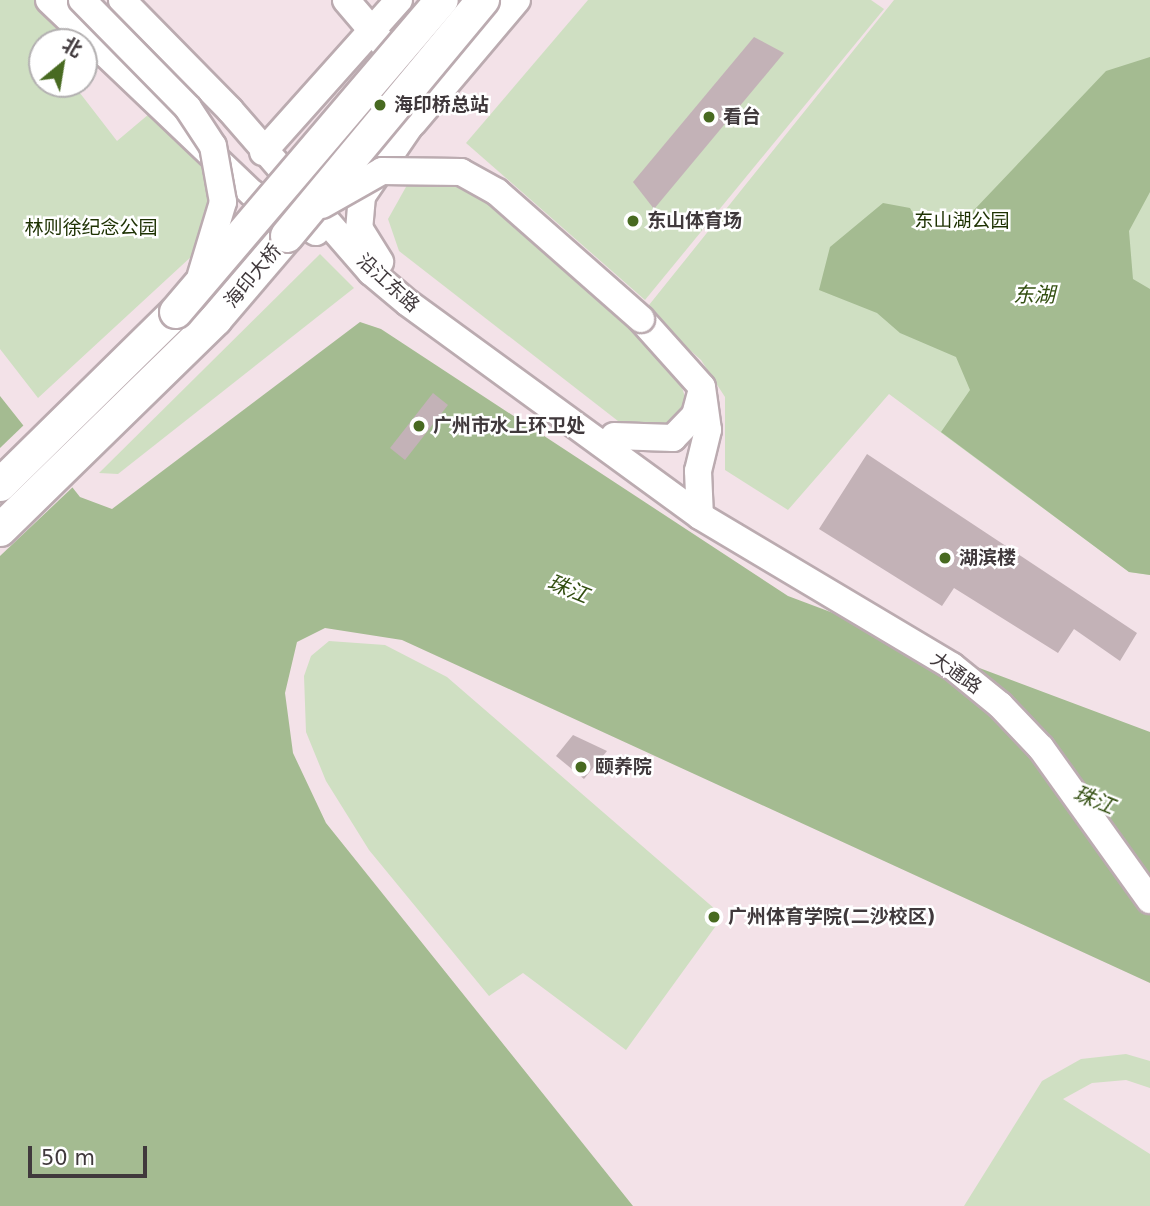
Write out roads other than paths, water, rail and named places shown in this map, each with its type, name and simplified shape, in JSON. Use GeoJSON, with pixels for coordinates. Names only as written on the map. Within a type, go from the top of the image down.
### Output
{"type":"FeatureCollection","features":[{"type":"Feature","properties":{"kind":"highway","name":"海印大桥"},"geometry":{"type":"LineString","coordinates":[[0,485],[176,312],[442,0]]}},
{"type":"Feature","properties":{"kind":"highway","name":"海印大桥"},"geometry":{"type":"LineString","coordinates":[[0,530],[216,319],[482,0]]}},
{"type":"Feature","properties":{"kind":"main road"},"geometry":{"type":"LineString","coordinates":[[50,0],[252,193],[371,272]]}},
{"type":"Feature","properties":{"kind":"main road"},"geometry":{"type":"LineString","coordinates":[[82,0],[195,117],[220,167],[223,202],[214,245],[176,312]]}},
{"type":"Feature","properties":{"kind":"main road","name":"沿江东路"},"geometry":{"type":"LineString","coordinates":[[122,0],[371,272],[699,505]]}},
{"type":"Feature","properties":{"kind":"main road"},"geometry":{"type":"LineString","coordinates":[[346,0],[372,29],[415,89],[410,126]]}},
{"type":"Feature","properties":{"kind":"main road"},"geometry":{"type":"LineString","coordinates":[[397,3],[263,152],[306,177],[331,180],[377,159],[410,126],[517,0]]}},
{"type":"Feature","properties":{"kind":"main road"},"geometry":{"type":"LineString","coordinates":[[397,3],[395,23],[412,48],[442,72],[455,73]]}},
{"type":"Feature","properties":{"kind":"main road","name":"沿江东路"},"geometry":{"type":"LineString","coordinates":[[410,126],[372,177],[358,220],[361,237],[391,272],[614,436],[699,505]]}},
{"type":"Feature","properties":{"kind":"main road"},"geometry":{"type":"LineString","coordinates":[[287,236],[335,194],[370,174],[412,167],[461,172],[497,192],[641,319],[702,387],[708,430],[699,505]]}},
{"type":"Feature","properties":{"kind":"main road"},"geometry":{"type":"LineString","coordinates":[[614,436],[673,438],[695,415],[702,387]]}},
{"type":"Feature","properties":{"kind":"main road","name":"大通路"},"geometry":{"type":"LineString","coordinates":[[699,505],[951,666],[1000,705],[1041,748],[1150,900]]}},
{"type":"Feature","properties":{"kind":"main road","name":"大通路"},"geometry":{"type":"LineString","coordinates":[[790,565],[958,650],[1019,699],[1073,760],[1150,871]]}},
{"type":"Feature","properties":{"kind":"water","name":"东湖"},"geometry":{"type":"Polygon","coordinates":[[[1150,57],[1150,192],[1129,231],[1133,279],[1150,289],[1150,575],[1129,572],[941,432],[970,390],[956,357],[900,333],[877,313],[819,290],[830,247],[883,203],[910,208],[920,226],[955,230],[1106,71],[1150,57]]]}},
{"type":"Feature","properties":{"kind":"water","name":"珠江"},"geometry":{"type":"Polygon","coordinates":[[[360,322],[381,329],[788,596],[1150,732],[1150,983],[402,640],[325,628],[297,642],[285,693],[293,753],[326,823],[633,1206],[0,1206],[0,396],[80,497],[112,509],[360,322]]]}},
{"type":"Feature","properties":{"kind":"place","name":"海印桥总站"},"geometry":{"type":"Point","coordinates":[380,105]}},
{"type":"Feature","properties":{"kind":"place","name":"看台"},"geometry":{"type":"Point","coordinates":[709,117]}},
{"type":"Feature","properties":{"kind":"place","name":"东山体育场"},"geometry":{"type":"Point","coordinates":[633,221]}},
{"type":"Feature","properties":{"kind":"place","name":"广州市水上环卫处"},"geometry":{"type":"Point","coordinates":[419,426]}},
{"type":"Feature","properties":{"kind":"place","name":"湖滨楼"},"geometry":{"type":"Point","coordinates":[945,558]}},
{"type":"Feature","properties":{"kind":"place","name":"颐养院"},"geometry":{"type":"Point","coordinates":[581,767]}},
{"type":"Feature","properties":{"kind":"place","name":"广州体育学院(二沙校区)"},"geometry":{"type":"Point","coordinates":[714,917]}},
{"type":"Feature","properties":{"kind":"park label","name":"东山湖公园"},"geometry":{"type":"Point","coordinates":[962,221]}},
{"type":"Feature","properties":{"kind":"park label","name":"林则徐纪念公园"},"geometry":{"type":"Point","coordinates":[91,228]}}]}
